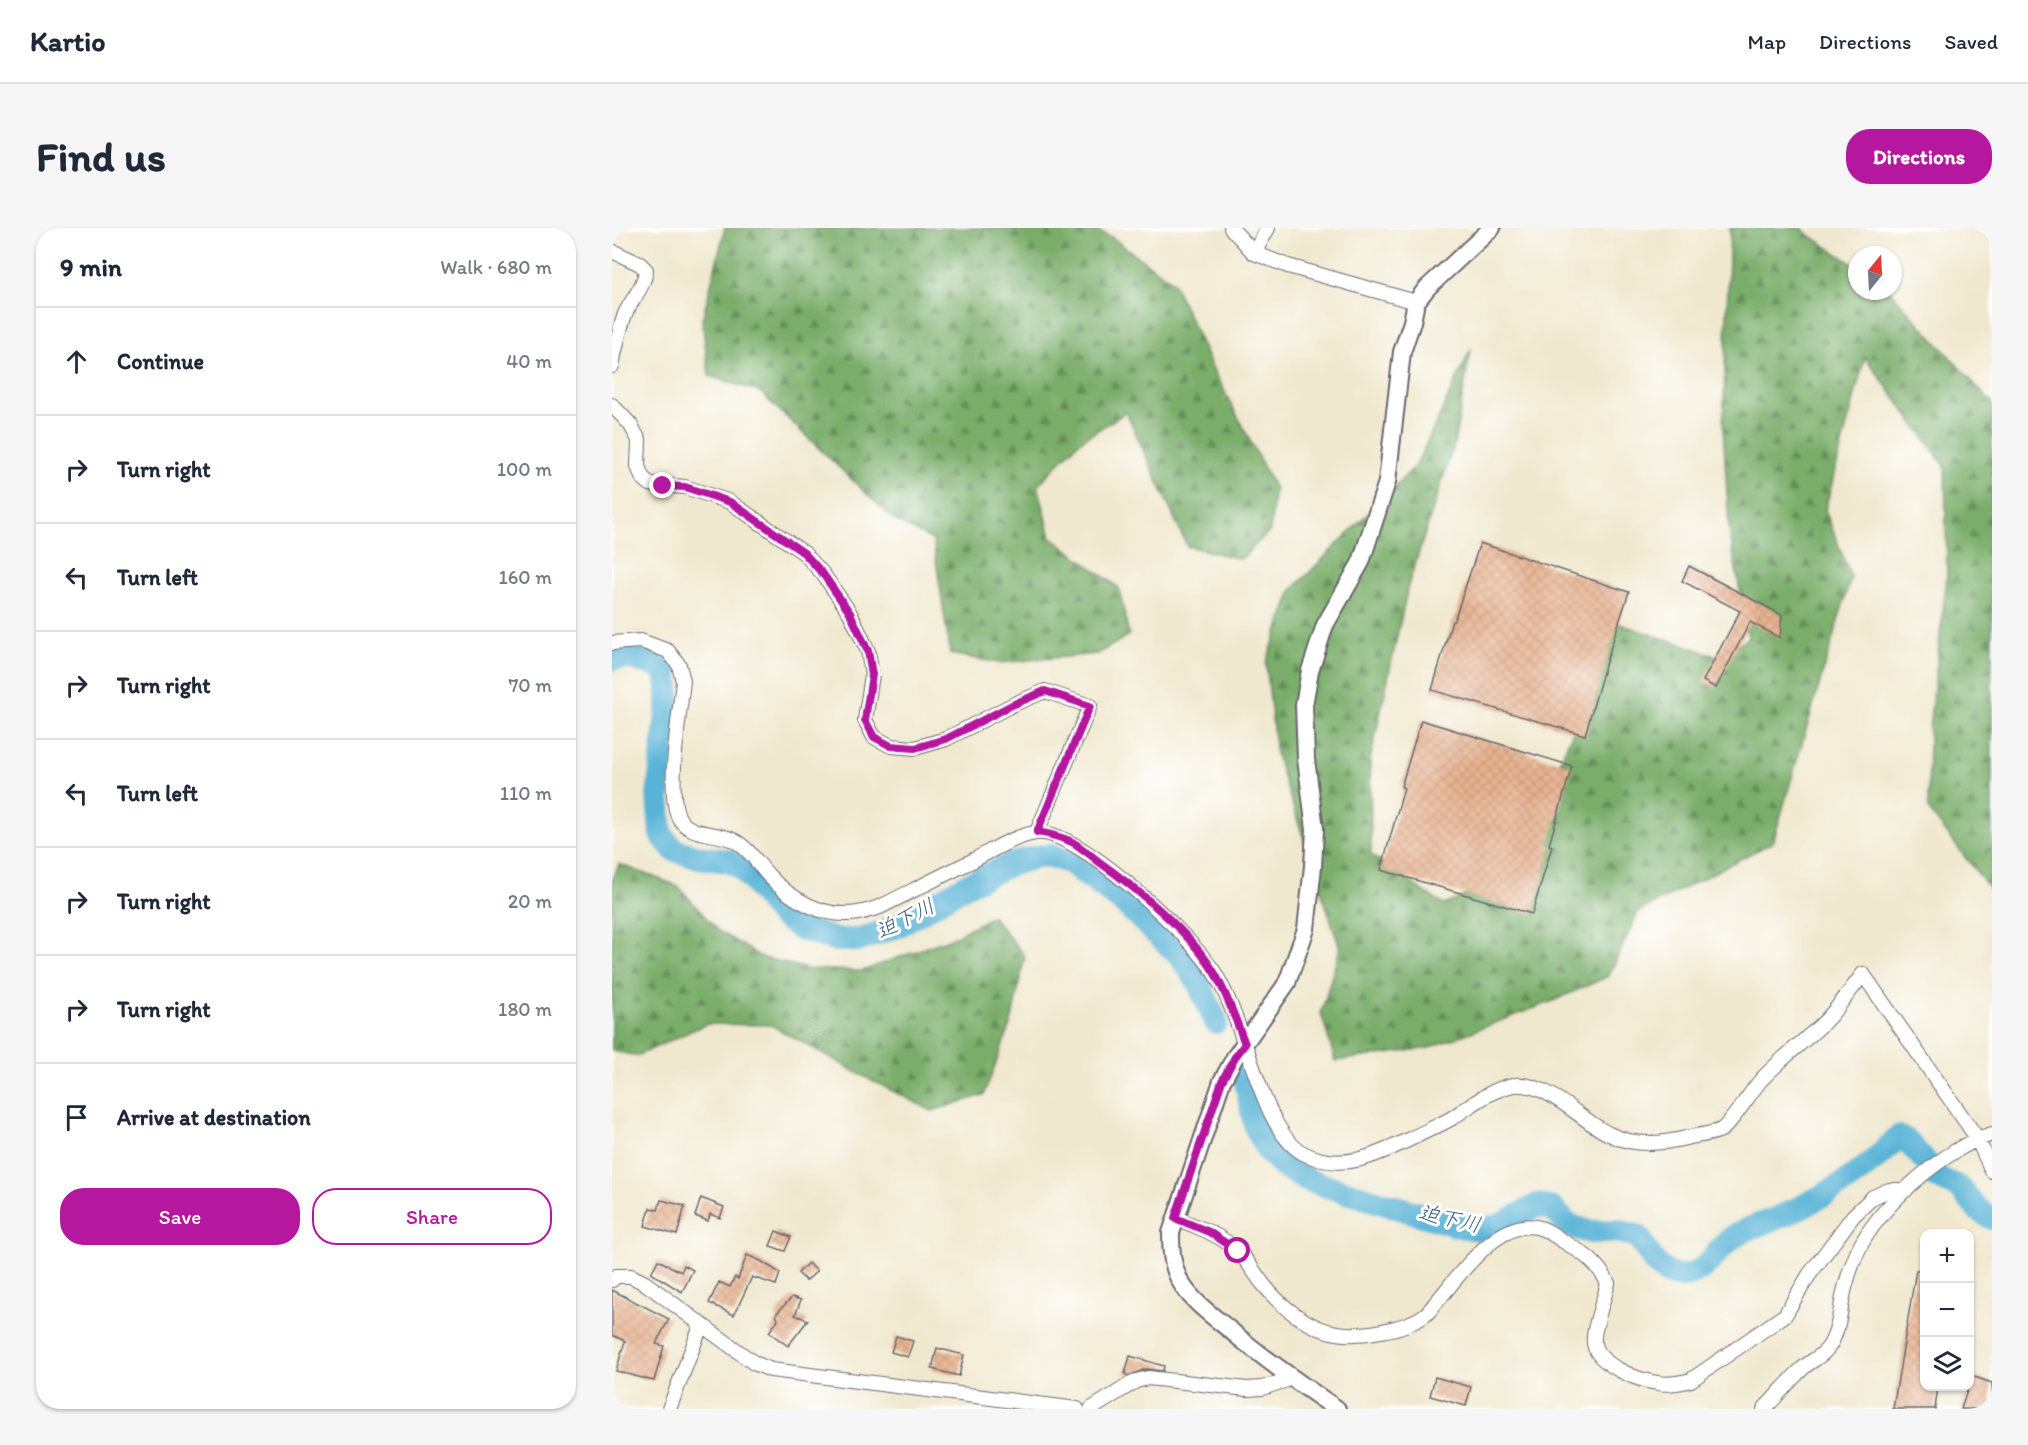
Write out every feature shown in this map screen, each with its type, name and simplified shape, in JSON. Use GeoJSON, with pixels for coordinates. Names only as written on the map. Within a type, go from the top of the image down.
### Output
{"type":"FeatureCollection","features":[{"type":"Feature","properties":{"kind":"street"},"geometry":{"type":"LineString","coordinates":[[1231,228],[1254,253],[1288,266],[1416,302]]}},
{"type":"Feature","properties":{"kind":"street"},"geometry":{"type":"LineString","coordinates":[[1254,253],[1268,228]]}},
{"type":"Feature","properties":{"kind":"street"},"geometry":{"type":"LineString","coordinates":[[1337,1409],[1290,1378],[1204,1309],[1183,1286],[1171,1257],[1171,1233],[1222,1081],[1235,1057],[1287,983],[1306,928],[1315,829],[1306,759],[1304,705],[1310,671],[1325,625],[1361,562],[1387,482],[1402,352],[1416,302],[1427,288],[1492,228]]}},
{"type":"Feature","properties":{"kind":"street"},"geometry":{"type":"LineString","coordinates":[[612,251],[639,264],[646,270],[645,279],[626,313],[612,366]]}},
{"type":"Feature","properties":{"kind":"street"},"geometry":{"type":"LineString","coordinates":[[612,405],[630,424],[639,440],[638,466],[642,477],[650,484],[685,487],[730,502],[804,553],[823,574],[850,613],[868,651],[872,675],[865,720],[874,737],[891,746],[915,748],[946,739],[1045,691],[1090,706],[1037,832]]}},
{"type":"Feature","properties":{"kind":"street"},"geometry":{"type":"LineString","coordinates":[[612,643],[641,641],[668,651],[679,665],[683,681],[673,783],[678,817],[687,827],[733,840],[746,849],[788,894],[806,905],[837,913],[857,914],[880,907],[1011,841],[1037,832],[1074,843],[1112,871],[1183,934],[1214,972],[1245,1044],[1261,1094],[1289,1141],[1302,1153],[1331,1162],[1357,1162],[1385,1152],[1449,1120],[1494,1091],[1512,1085],[1529,1084],[1609,1135],[1641,1144],[1669,1143],[1722,1129],[1758,1083],[1784,1055],[1820,1026],[1863,974],[1977,1138],[1992,1171]]}},
{"type":"Feature","properties":{"kind":"street"},"geometry":{"type":"LineString","coordinates":[[1764,1409],[1804,1367],[1821,1356],[1829,1347],[1836,1333],[1845,1289],[1857,1252],[1871,1226],[1906,1190],[1945,1156],[1977,1138],[1992,1134]]}},
{"type":"Feature","properties":{"kind":"street"},"geometry":{"type":"LineString","coordinates":[[1175,1218],[1209,1232],[1238,1251],[1265,1287],[1295,1314],[1310,1325],[1337,1333],[1368,1333],[1405,1325],[1425,1315],[1477,1254],[1509,1232],[1527,1226],[1543,1228],[1594,1262],[1608,1283],[1593,1341],[1597,1354],[1616,1369],[1656,1383],[1678,1384],[1691,1380],[1785,1315],[1809,1275],[1853,1216],[1873,1197],[1889,1190],[1906,1190]]}},
{"type":"Feature","properties":{"kind":"street"},"geometry":{"type":"LineString","coordinates":[[612,1280],[616,1276],[631,1276],[645,1283],[754,1363],[771,1370],[1034,1407],[1077,1409]]}},
{"type":"Feature","properties":{"kind":"street"},"geometry":{"type":"LineString","coordinates":[[669,1409],[701,1326]]}},
{"type":"Feature","properties":{"kind":"street"},"geometry":{"type":"LineString","coordinates":[[1091,1409],[1136,1381],[1148,1378],[1247,1389],[1262,1388],[1290,1378]]}},
{"type":"Feature","properties":{"kind":"green space"},"geometry":{"type":"Polygon","coordinates":[[[725,228],[1090,228],[1111,237],[1173,282],[1212,367],[1275,489],[1270,531],[1241,559],[1187,546],[1126,412],[1079,442],[1038,485],[1051,537],[1119,588],[1129,635],[1098,654],[999,663],[950,654],[933,540],[895,521],[760,392],[709,376],[702,320],[725,228]]]}},
{"type":"Feature","properties":{"kind":"green space"},"geometry":{"type":"Polygon","coordinates":[[[1730,228],[1803,228],[1805,232],[1848,261],[1848,300],[1898,300],[1992,401],[1992,892],[1928,809],[1929,729],[1947,577],[1945,466],[1865,357],[1825,510],[1851,577],[1773,842],[1638,912],[1609,976],[1553,1001],[1429,1048],[1335,1061],[1321,1013],[1340,948],[1276,755],[1266,663],[1292,590],[1416,465],[1471,349],[1454,444],[1408,586],[1370,761],[1371,855],[1444,905],[1515,874],[1551,780],[1605,665],[1617,623],[1724,658],[1748,637],[1729,529],[1723,425],[1730,228]]]}},
{"type":"Feature","properties":{"kind":"green space"},"geometry":{"type":"Polygon","coordinates":[[[619,864],[678,886],[717,930],[761,957],[807,969],[862,971],[954,937],[992,916],[1025,956],[1011,1023],[984,1095],[932,1111],[771,1025],[706,1024],[637,1056],[612,1051],[612,881],[619,864]]]}},
{"type":"Feature","properties":{"kind":"building"},"geometry":{"type":"Polygon","coordinates":[[[1480,543],[1629,592],[1585,735],[1432,690],[1452,621],[1454,621],[1480,543]]]}},
{"type":"Feature","properties":{"kind":"building"},"geometry":{"type":"Polygon","coordinates":[[[1689,566],[1782,615],[1780,638],[1750,622],[1716,688],[1703,681],[1740,611],[1682,581],[1689,566]]]}},
{"type":"Feature","properties":{"kind":"building"},"geometry":{"type":"Polygon","coordinates":[[[1421,720],[1572,766],[1532,914],[1381,870],[1404,788],[1401,787],[1421,720]]]}},
{"type":"Feature","properties":{"kind":"building"},"geometry":{"type":"Polygon","coordinates":[[[701,1198],[724,1207],[720,1218],[710,1214],[708,1221],[695,1216],[701,1198]]]}},
{"type":"Feature","properties":{"kind":"building"},"geometry":{"type":"Polygon","coordinates":[[[661,1200],[685,1206],[677,1235],[645,1226],[650,1208],[658,1210],[661,1200]]]}},
{"type":"Feature","properties":{"kind":"building"},"geometry":{"type":"Polygon","coordinates":[[[776,1231],[791,1237],[785,1251],[770,1246],[776,1231]]]}},
{"type":"Feature","properties":{"kind":"building"},"geometry":{"type":"Polygon","coordinates":[[[747,1255],[780,1273],[776,1285],[752,1277],[734,1315],[709,1303],[719,1282],[730,1287],[735,1277],[738,1279],[747,1255]]]}},
{"type":"Feature","properties":{"kind":"building"},"geometry":{"type":"Polygon","coordinates":[[[658,1260],[681,1272],[684,1265],[693,1270],[682,1292],[651,1273],[658,1260]]]}},
{"type":"Feature","properties":{"kind":"building"},"geometry":{"type":"Polygon","coordinates":[[[808,1263],[817,1271],[806,1281],[798,1273],[808,1263]]]}},
{"type":"Feature","properties":{"kind":"building"},"geometry":{"type":"Polygon","coordinates":[[[1916,1270],[1920,1270],[1920,1391],[1937,1391],[1935,1409],[1893,1409],[1916,1270]]]}},
{"type":"Feature","properties":{"kind":"building"},"geometry":{"type":"Polygon","coordinates":[[[612,1290],[669,1319],[656,1344],[664,1346],[654,1381],[616,1371],[625,1341],[612,1335],[612,1290]]]}},
{"type":"Feature","properties":{"kind":"building"},"geometry":{"type":"Polygon","coordinates":[[[792,1297],[801,1300],[795,1315],[808,1320],[788,1346],[769,1332],[778,1320],[776,1314],[792,1297]]]}},
{"type":"Feature","properties":{"kind":"building"},"geometry":{"type":"Polygon","coordinates":[[[896,1336],[913,1341],[908,1357],[891,1352],[896,1336]]]}},
{"type":"Feature","properties":{"kind":"building"},"geometry":{"type":"Polygon","coordinates":[[[937,1348],[964,1355],[959,1376],[932,1369],[937,1348]]]}},
{"type":"Feature","properties":{"kind":"building"},"geometry":{"type":"Polygon","coordinates":[[[1130,1356],[1164,1366],[1163,1371],[1146,1369],[1128,1376],[1125,1374],[1130,1356]]]}},
{"type":"Feature","properties":{"kind":"building"},"geometry":{"type":"Polygon","coordinates":[[[1435,1377],[1471,1387],[1466,1406],[1430,1396],[1435,1377]]]}},
{"type":"Feature","properties":{"kind":"building"},"geometry":{"type":"Polygon","coordinates":[[[1974,1377],[1992,1383],[1992,1409],[1961,1409],[1967,1391],[1974,1391],[1974,1377]]]}},
{"type":"Feature","properties":{"kind":"waterway","name":"迫下川"},"geometry":{"type":"LineString","coordinates":[[612,659],[629,657],[658,666],[666,673],[668,705],[658,796],[661,834],[674,850],[699,857],[728,861],[742,868],[779,914],[799,928],[836,940],[859,940],[896,927],[963,887],[1009,865],[1036,857],[1051,856],[1069,862],[1126,905],[1181,957],[1198,982],[1216,1022]]}},
{"type":"Feature","properties":{"kind":"waterway","name":"迫下川"},"geometry":{"type":"LineString","coordinates":[[1244,1075],[1256,1128],[1268,1151],[1285,1168],[1310,1181],[1459,1226],[1480,1229],[1499,1226],[1537,1205],[1553,1209],[1568,1225],[1590,1232],[1616,1231],[1638,1236],[1659,1267],[1665,1272],[1679,1276],[1688,1275],[1703,1268],[1726,1243],[1738,1234],[1778,1218],[1831,1191],[1872,1162],[1898,1137],[1906,1140],[1926,1162]]}},
{"type":"Feature","properties":{"kind":"waterway","name":"迫下川"},"geometry":{"type":"LineString","coordinates":[[1934,1176],[1960,1188],[1978,1210],[1992,1218]]}},
{"type":"Feature","properties":{"kind":"route"},"geometry":{"type":"LineString","coordinates":[[663,486],[685,487],[730,502],[804,553],[823,574],[850,613],[868,651],[872,675],[865,720],[874,737],[891,746],[915,748],[946,739],[1045,691],[1090,706],[1037,832],[1074,843],[1112,871],[1160,912],[1190,942],[1214,972],[1245,1044],[1222,1081],[1175,1218],[1209,1232],[1238,1251]]}}]}
